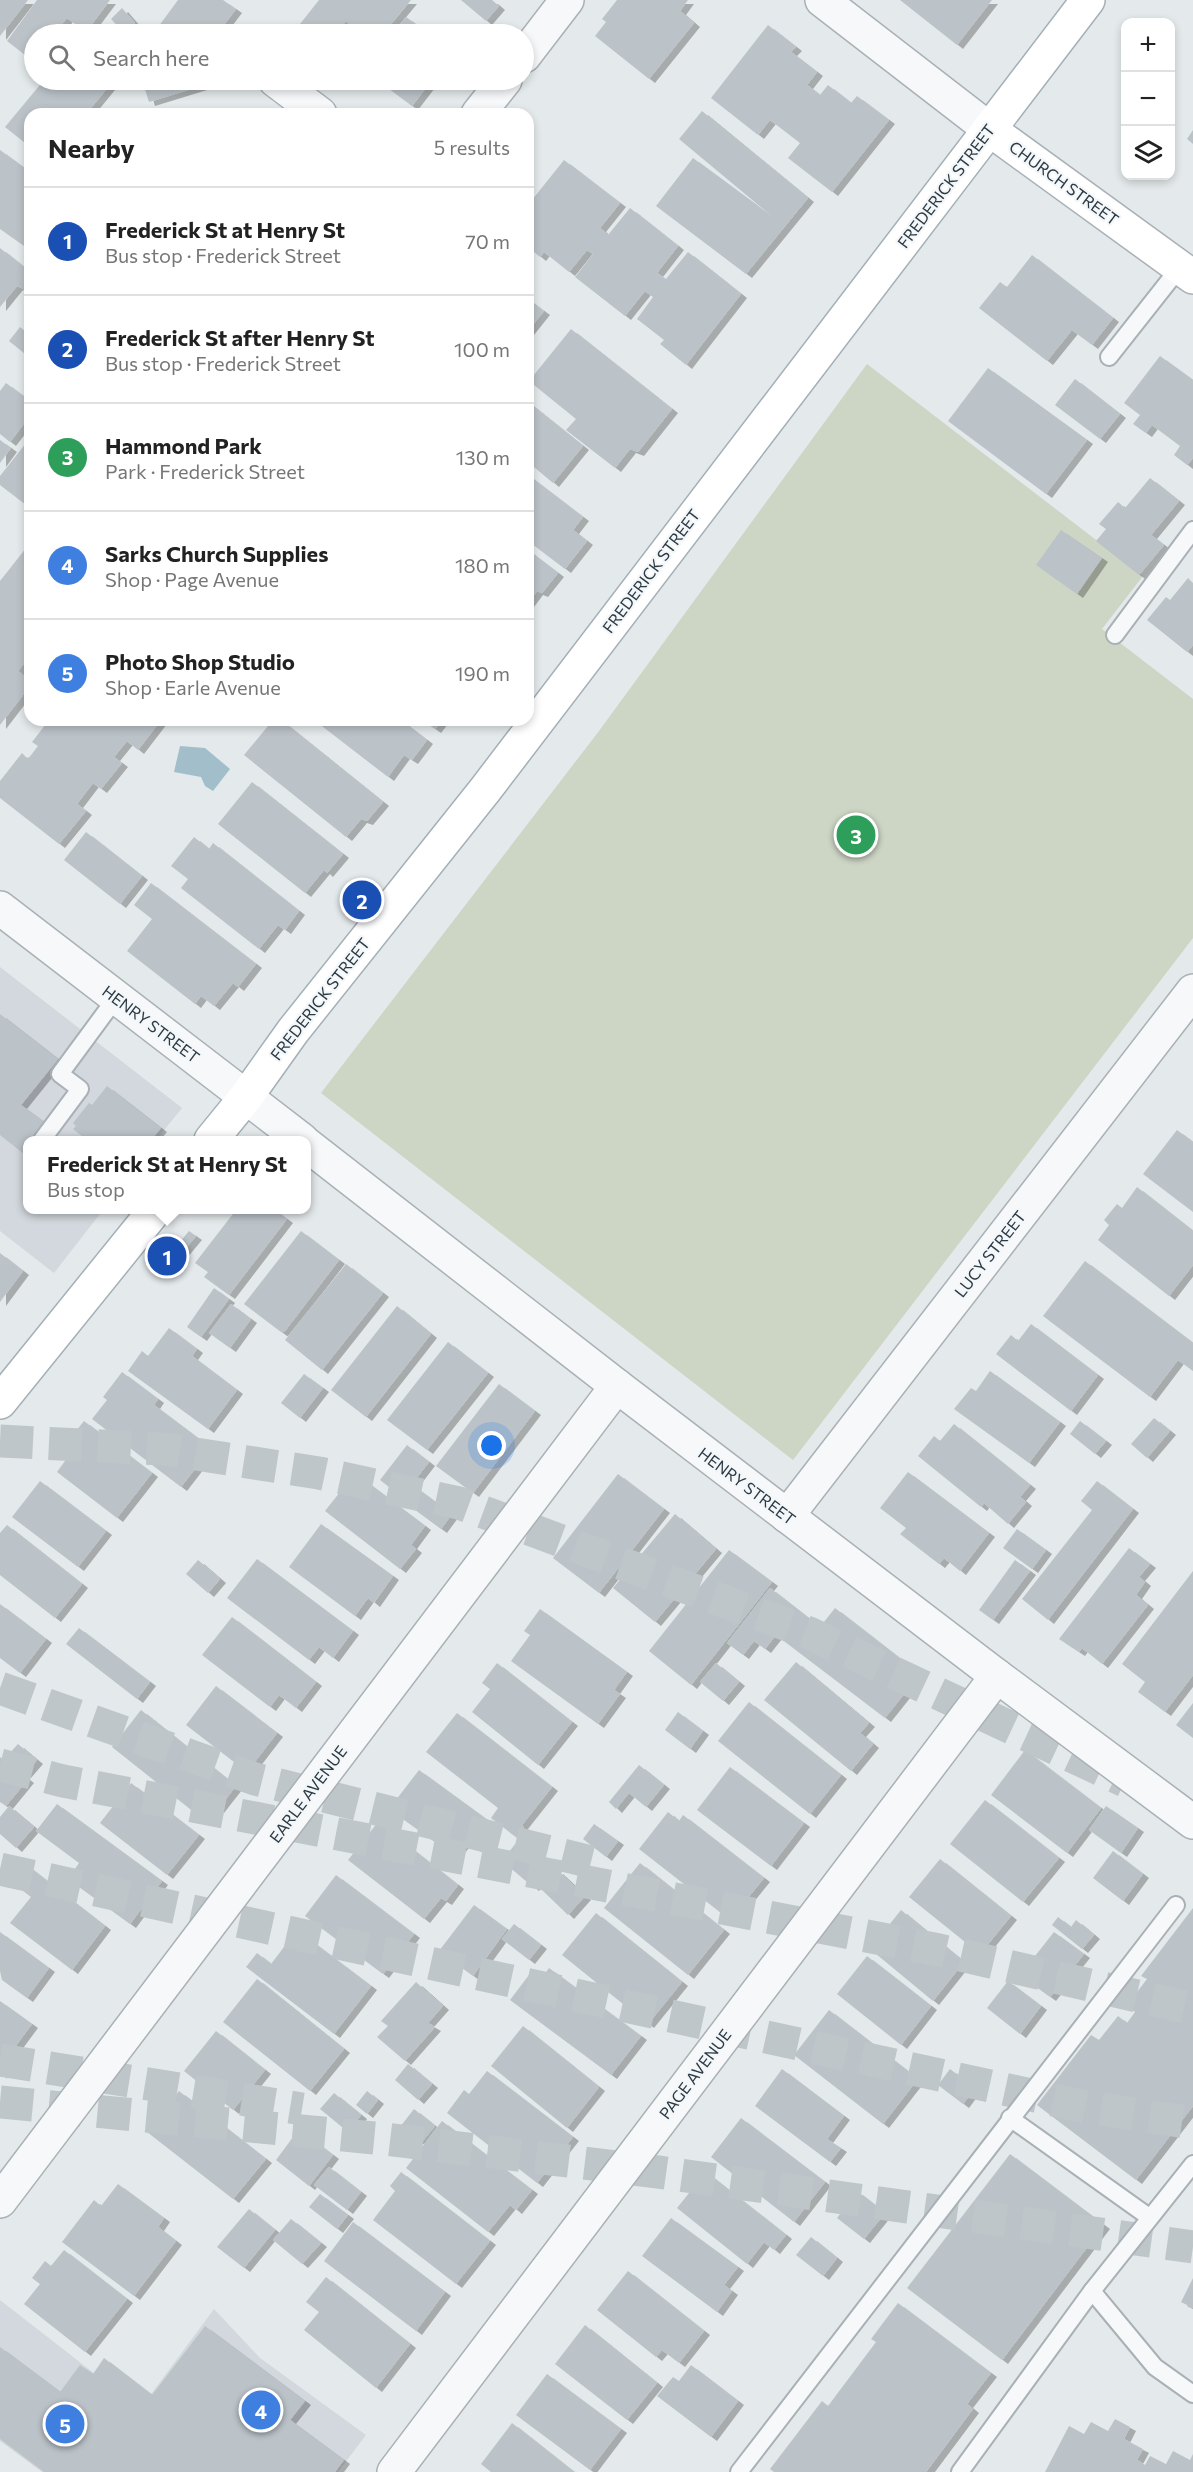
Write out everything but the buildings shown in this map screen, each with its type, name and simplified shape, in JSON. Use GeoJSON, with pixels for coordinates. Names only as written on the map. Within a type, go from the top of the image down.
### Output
{"type":"FeatureCollection","features":[{"type":"Feature","properties":{"kind":"main road","name":"FREDERICK STREET"},"geometry":{"type":"LineString","coordinates":[[534,726],[1088,0]]}},
{"type":"Feature","properties":{"kind":"main road","name":"CHURCH STREET"},"geometry":{"type":"LineString","coordinates":[[989,129],[1186,272]]}},
{"type":"Feature","properties":{"kind":"main road","name":"FREDERICK STREET"},"geometry":{"type":"LineString","coordinates":[[214,1136],[246,1097],[293,1031],[534,726]]}},
{"type":"Feature","properties":{"kind":"main road"},"geometry":{"type":"LineString","coordinates":[[0,1402],[151,1214]]}},
{"type":"Feature","properties":{"kind":"street"},"geometry":{"type":"LineString","coordinates":[[534,43],[567,0]]}},
{"type":"Feature","properties":{"kind":"street","name":"CHURCH STREET"},"geometry":{"type":"LineString","coordinates":[[822,0],[989,129]]}},
{"type":"Feature","properties":{"kind":"street"},"geometry":{"type":"LineString","coordinates":[[288,90],[312,108]]}},
{"type":"Feature","properties":{"kind":"street"},"geometry":{"type":"LineString","coordinates":[[483,108],[497,90]]}},
{"type":"Feature","properties":{"kind":"street","name":"HENRY STREET"},"geometry":{"type":"LineString","coordinates":[[0,908],[297,1136]]}},
{"type":"Feature","properties":{"kind":"street","name":"LUCY STREET"},"geometry":{"type":"LineString","coordinates":[[787,1516],[1193,991]]}},
{"type":"Feature","properties":{"kind":"street","name":"HENRY STREET"},"geometry":{"type":"LineString","coordinates":[[311,1148],[787,1516],[1193,1822]]}},
{"type":"Feature","properties":{"kind":"street","name":"EARLE AVENUE"},"geometry":{"type":"LineString","coordinates":[[0,2201],[617,1386]]}},
{"type":"Feature","properties":{"kind":"street","name":"PAGE AVENUE"},"geometry":{"type":"LineString","coordinates":[[394,2472],[997,1676]]}},
{"type":"Feature","properties":{"kind":"lane"},"geometry":{"type":"LineString","coordinates":[[1109,357],[1186,272]]}},
{"type":"Feature","properties":{"kind":"lane"},"geometry":{"type":"LineString","coordinates":[[1115,635],[1193,530]]}},
{"type":"Feature","properties":{"kind":"lane"},"geometry":{"type":"LineString","coordinates":[[45,1136],[80,1089],[60,1074],[116,998]]}},
{"type":"Feature","properties":{"kind":"lane"},"geometry":{"type":"LineString","coordinates":[[739,2472],[1176,1905]]}},
{"type":"Feature","properties":{"kind":"lane"},"geometry":{"type":"LineString","coordinates":[[1010,2118],[1149,2217]]}},
{"type":"Feature","properties":{"kind":"lane"},"geometry":{"type":"LineString","coordinates":[[960,2472],[1092,2291],[1193,2164]]}},
{"type":"Feature","properties":{"kind":"lane"},"geometry":{"type":"LineString","coordinates":[[1092,2291],[1155,2367],[1193,2394]]}},
{"type":"Feature","properties":{"kind":"shaded area"},"geometry":{"type":"Polygon","coordinates":[[[0,967],[182,1108],[159,1136],[23,1136],[23,1214],[100,1214],[54,1273],[0,1231],[0,967]]]}},
{"type":"Feature","properties":{"kind":"shaded area"},"geometry":{"type":"Polygon","coordinates":[[[0,2300],[140,2409],[214,2309],[260,2358],[366,2435],[338,2472],[42,2472],[0,2441],[0,2300]]]}},
{"type":"Feature","properties":{"kind":"green space"},"geometry":{"type":"Polygon","coordinates":[[[867,364],[1143,576],[1102,629],[1193,699],[1193,938],[793,1460],[321,1093],[599,731],[867,364]]]}},
{"type":"Feature","properties":{"kind":"water"},"geometry":{"type":"Polygon","coordinates":[[[180,746],[205,748],[230,769],[213,791],[205,786],[201,777],[174,772],[180,746]]]}},
{"type":"Feature","properties":{"kind":"tunnel"},"geometry":{"type":"LineString","coordinates":[[0,1441],[163,1449],[319,1473],[459,1503],[809,1633],[1125,1781]]}},
{"type":"Feature","properties":{"kind":"tunnel"},"geometry":{"type":"LineString","coordinates":[[0,1688],[255,1779],[591,1862]]}},
{"type":"Feature","properties":{"kind":"tunnel"},"geometry":{"type":"LineString","coordinates":[[0,1765],[63,1781],[939,1950],[1193,2009]]}},
{"type":"Feature","properties":{"kind":"tunnel"},"geometry":{"type":"LineString","coordinates":[[0,1869],[1086,2107],[1193,2123]]}},
{"type":"Feature","properties":{"kind":"tunnel"},"geometry":{"type":"LineString","coordinates":[[0,2060],[302,2109]]}},
{"type":"Feature","properties":{"kind":"tunnel"},"geometry":{"type":"LineString","coordinates":[[0,2102],[385,2139],[658,2172],[1193,2247]]}},
{"type":"Feature","properties":{"kind":"place","name":"Hammond Park"},"geometry":{"type":"Point","coordinates":[856,835]}},
{"type":"Feature","properties":{"kind":"place","name":"Frederick St after Henry St"},"geometry":{"type":"Point","coordinates":[362,900]}},
{"type":"Feature","properties":{"kind":"place","name":"Frederick St at Henry St"},"geometry":{"type":"Point","coordinates":[167,1256]}},
{"type":"Feature","properties":{"kind":"place","name":"Sarks Church Supplies"},"geometry":{"type":"Point","coordinates":[261,2410]}},
{"type":"Feature","properties":{"kind":"place","name":"Photo Shop Studio"},"geometry":{"type":"Point","coordinates":[65,2424]}}]}
